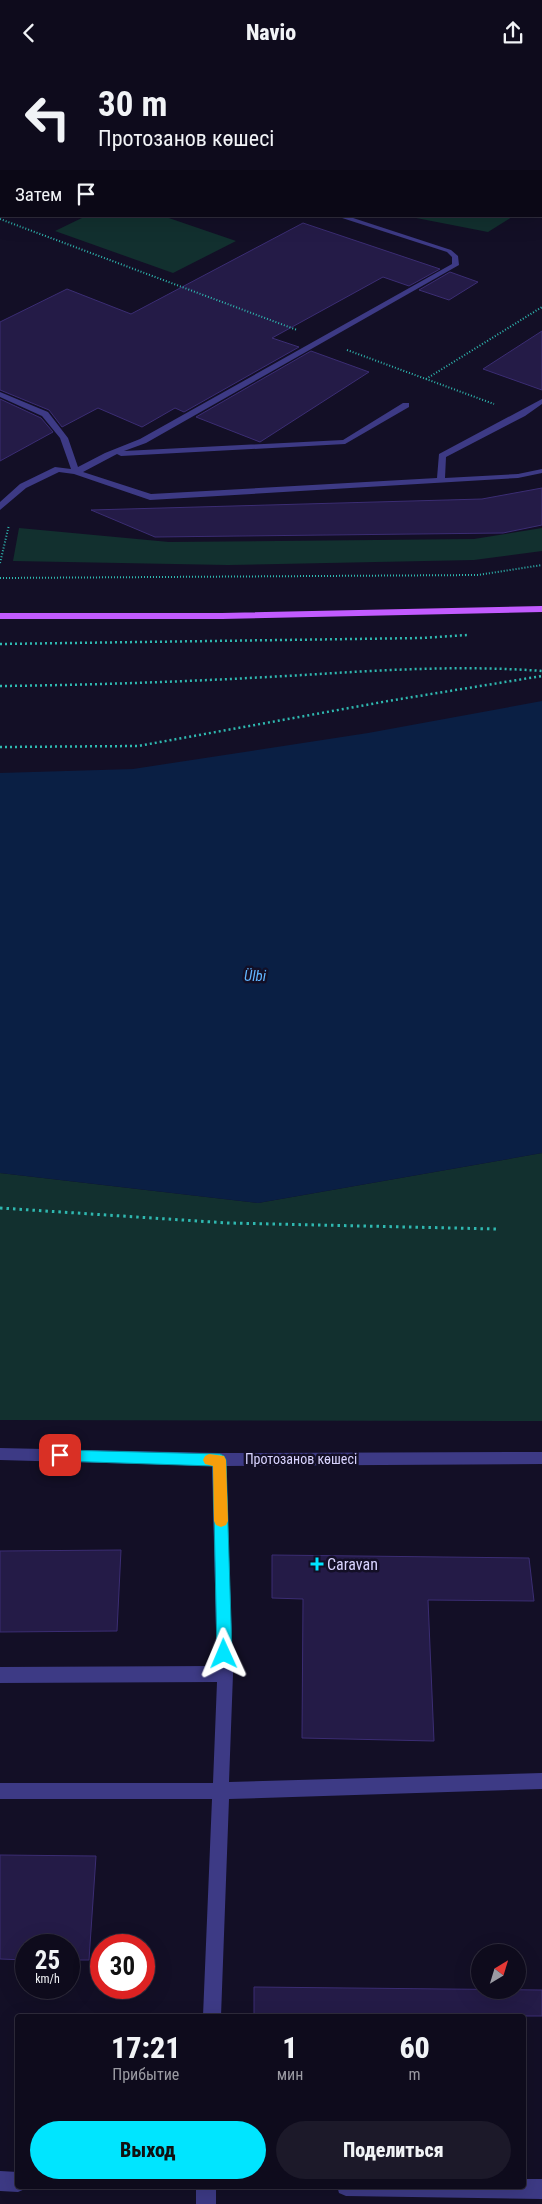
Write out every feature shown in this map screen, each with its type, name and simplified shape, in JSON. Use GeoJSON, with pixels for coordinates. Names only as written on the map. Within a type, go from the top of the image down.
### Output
{"type":"FeatureCollection","features":[{"type":"Feature","properties":{"kind":"main road"},"geometry":{"type":"LineString","coordinates":[[0,617],[222,616],[542,609]]}},
{"type":"Feature","properties":{"kind":"street"},"geometry":{"type":"LineString","coordinates":[[76,472],[108,455],[143,441],[456,265],[455,256],[449,251],[342,217]]}},
{"type":"Feature","properties":{"kind":"street"},"geometry":{"type":"LineString","coordinates":[[0,394],[45,414],[64,438],[76,472]]}},
{"type":"Feature","properties":{"kind":"street"},"geometry":{"type":"LineString","coordinates":[[441,481],[442,456],[522,414],[542,401]]}},
{"type":"Feature","properties":{"kind":"street"},"geometry":{"type":"LineString","coordinates":[[108,455],[345,442],[406,405]]}},
{"type":"Feature","properties":{"kind":"street"},"geometry":{"type":"LineString","coordinates":[[0,507],[23,486],[58,469],[76,472],[150,497],[518,476],[542,471]]}},
{"type":"Feature","properties":{"kind":"street","name":"Протозанов көшесі"},"geometry":{"type":"LineString","coordinates":[[0,1454],[220,1460],[542,1458]]}},
{"type":"Feature","properties":{"kind":"street"},"geometry":{"type":"LineString","coordinates":[[212,2014],[225,1674],[220,1460]]}},
{"type":"Feature","properties":{"kind":"street"},"geometry":{"type":"LineString","coordinates":[[0,1675],[225,1674]]}},
{"type":"Feature","properties":{"kind":"street"},"geometry":{"type":"LineString","coordinates":[[0,1791],[220,1791],[542,1781]]}},
{"type":"Feature","properties":{"kind":"street"},"geometry":{"type":"LineString","coordinates":[[0,2181],[15,2182]]}},
{"type":"Feature","properties":{"kind":"street"},"geometry":{"type":"LineString","coordinates":[[206,2189],[206,2204]]}},
{"type":"Feature","properties":{"kind":"street"},"geometry":{"type":"LineString","coordinates":[[526,2189],[542,2189]]}},
{"type":"Feature","properties":{"kind":"path"},"geometry":{"type":"LineString","coordinates":[[0,217],[522,414]]}},
{"type":"Feature","properties":{"kind":"path"},"geometry":{"type":"LineString","coordinates":[[426,379],[542,307]]}},
{"type":"Feature","properties":{"kind":"path"},"geometry":{"type":"LineString","coordinates":[[0,578],[478,575],[542,565]]}},
{"type":"Feature","properties":{"kind":"path"},"geometry":{"type":"LineString","coordinates":[[0,644],[422,638],[468,635]]}},
{"type":"Feature","properties":{"kind":"path"},"geometry":{"type":"LineString","coordinates":[[0,686],[106,686],[405,669],[502,667],[542,671]]}},
{"type":"Feature","properties":{"kind":"path"},"geometry":{"type":"LineString","coordinates":[[0,747],[138,746],[388,701],[542,677]]}},
{"type":"Feature","properties":{"kind":"path"},"geometry":{"type":"LineString","coordinates":[[0,1209],[228,1223],[497,1229]]}},
{"type":"Feature","properties":{"kind":"green space"},"geometry":{"type":"Polygon","coordinates":[[[84,217],[166,217],[236,241],[173,273],[55,231],[84,217]]]}},
{"type":"Feature","properties":{"kind":"green space"},"geometry":{"type":"Polygon","coordinates":[[[411,217],[512,217],[488,232],[411,217]]]}},
{"type":"Feature","properties":{"kind":"green space"},"geometry":{"type":"Polygon","coordinates":[[[19,528],[169,542],[474,539],[542,528],[542,551],[474,560],[228,565],[13,561],[19,528]]]}},
{"type":"Feature","properties":{"kind":"green space"},"geometry":{"type":"Polygon","coordinates":[[[542,1153],[542,1421],[0,1420],[0,1173],[258,1203],[542,1153]]]}},
{"type":"Feature","properties":{"kind":"water","name":"Ülbi"},"geometry":{"type":"Polygon","coordinates":[[[542,701],[542,1153],[258,1203],[0,1173],[0,773],[133,769],[368,733],[542,701]]]}},
{"type":"Feature","properties":{"kind":"building"},"geometry":{"type":"Polygon","coordinates":[[[303,223],[440,269],[409,286],[383,277],[272,338],[299,347],[184,412],[175,408],[142,427],[98,408],[62,427],[49,410],[0,390],[0,322],[67,289],[131,314],[303,223]]]}},
{"type":"Feature","properties":{"kind":"building"},"geometry":{"type":"Polygon","coordinates":[[[450,272],[478,282],[449,300],[419,290],[450,272]]]}},
{"type":"Feature","properties":{"kind":"building"},"geometry":{"type":"Polygon","coordinates":[[[542,331],[542,390],[483,369],[542,331]]]}},
{"type":"Feature","properties":{"kind":"building"},"geometry":{"type":"Polygon","coordinates":[[[311,351],[369,372],[260,442],[196,417],[311,351]]]}},
{"type":"Feature","properties":{"kind":"building"},"geometry":{"type":"Polygon","coordinates":[[[0,399],[41,418],[53,432],[0,461],[0,399]]]}},
{"type":"Feature","properties":{"kind":"building"},"geometry":{"type":"Polygon","coordinates":[[[542,488],[542,525],[503,533],[155,537],[91,510],[482,499],[542,488]]]}},
{"type":"Feature","properties":{"kind":"building"},"geometry":{"type":"Polygon","coordinates":[[[121,1550],[117,1631],[0,1632],[0,1551],[121,1550]]]}},
{"type":"Feature","properties":{"kind":"building"},"geometry":{"type":"Polygon","coordinates":[[[272,1555],[529,1558],[534,1601],[428,1600],[434,1741],[302,1738],[303,1599],[272,1598],[272,1555]]]}},
{"type":"Feature","properties":{"kind":"building"},"geometry":{"type":"Polygon","coordinates":[[[0,1855],[96,1856],[89,1960],[80,1960],[80,1934],[15,1934],[15,1960],[0,1959],[0,1855]]]}},
{"type":"Feature","properties":{"kind":"building"},"geometry":{"type":"Polygon","coordinates":[[[254,1987],[471,1989],[471,1999],[526,1999],[526,1990],[542,1990],[542,2016],[526,2016],[526,2014],[254,2014],[254,1987]]]}},
{"type":"Feature","properties":{"kind":"slow traffic"},"geometry":{"type":"LineString","coordinates":[[209,1460],[220,1460],[221,1521]]}},
{"type":"Feature","properties":{"kind":"place","name":"Caravan"},"geometry":{"type":"Point","coordinates":[317,1564]}},
{"type":"Feature","properties":{"kind":"route"},"geometry":{"type":"LineString","coordinates":[[60,1455],[220,1460],[224,1654]]}}]}
